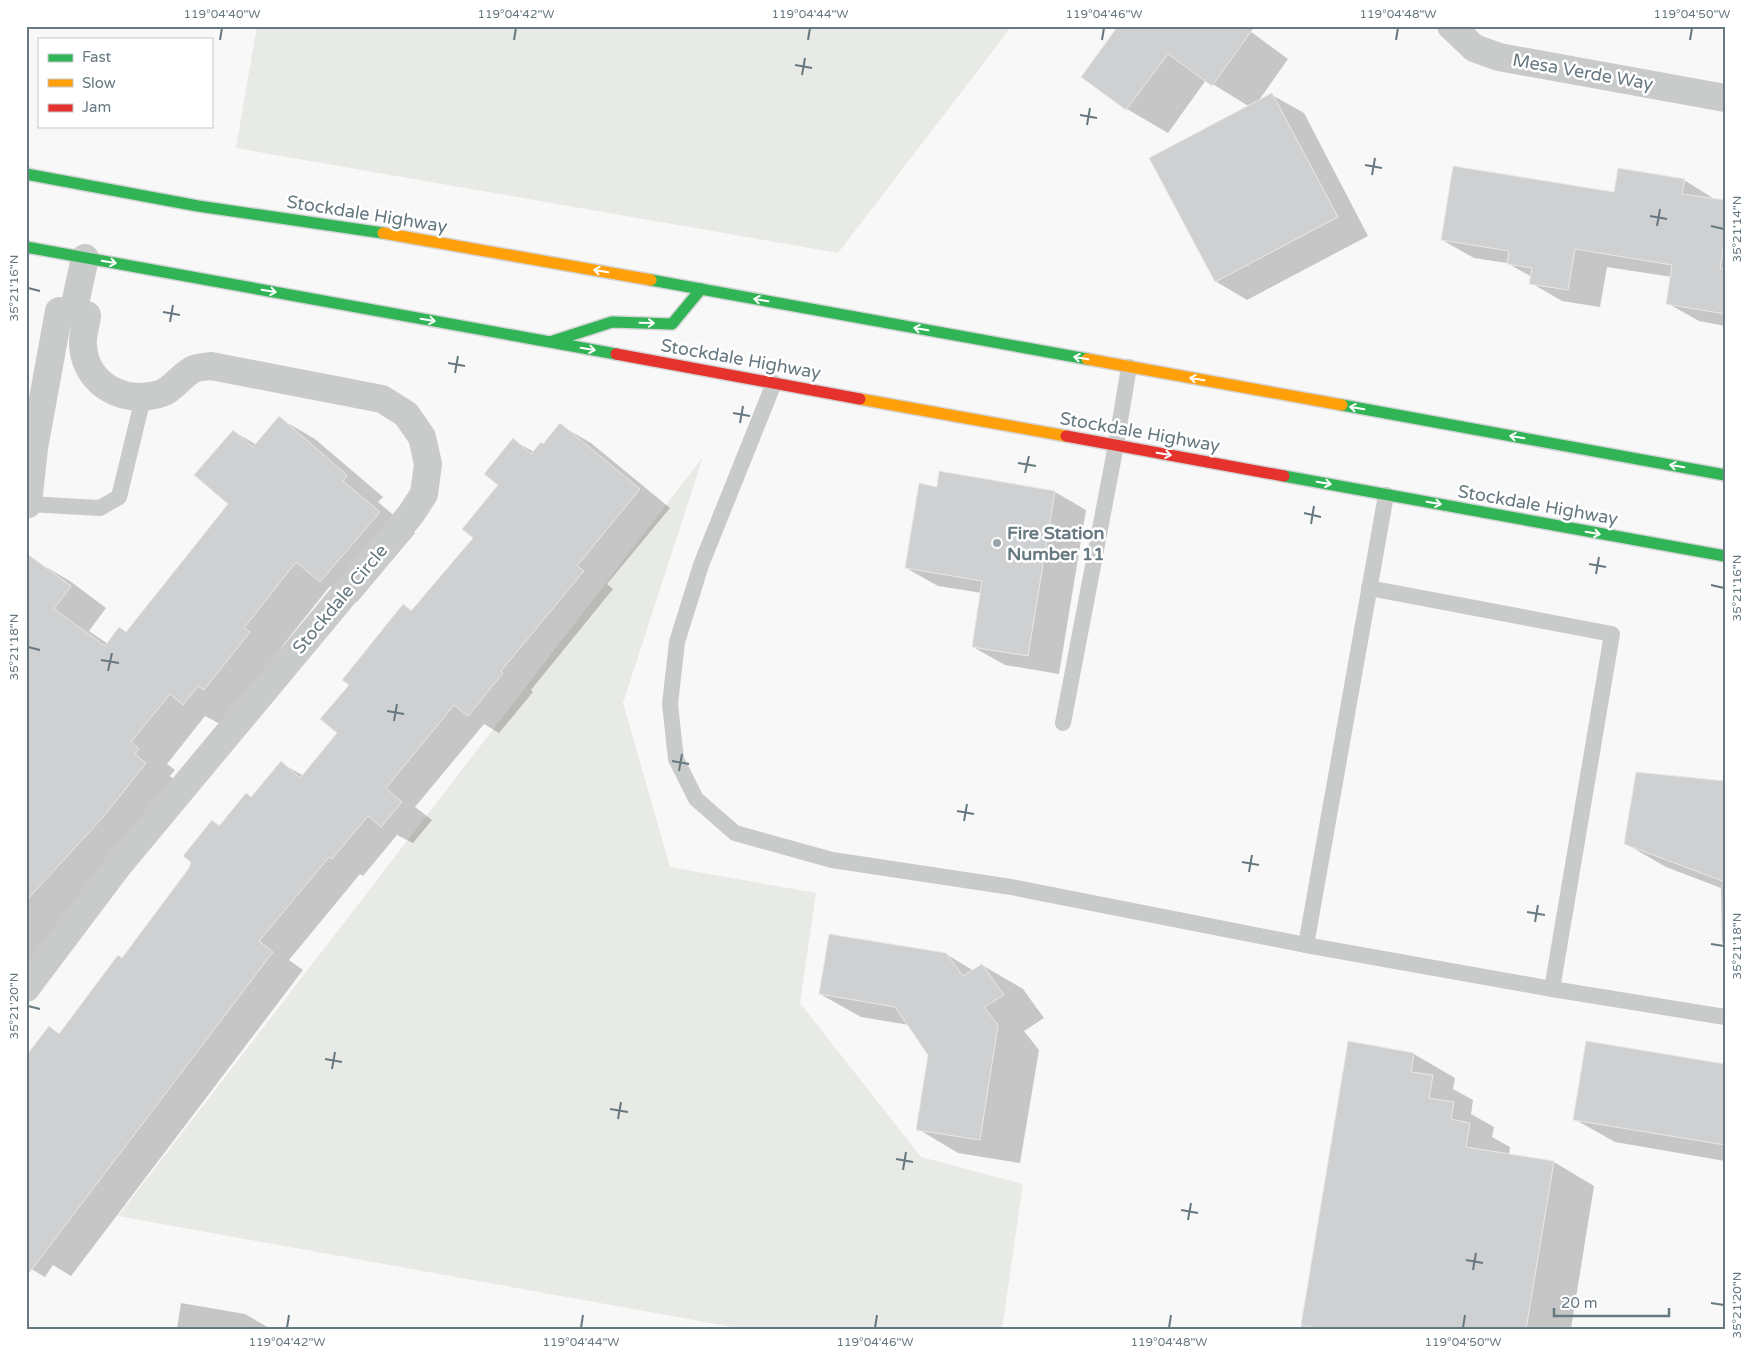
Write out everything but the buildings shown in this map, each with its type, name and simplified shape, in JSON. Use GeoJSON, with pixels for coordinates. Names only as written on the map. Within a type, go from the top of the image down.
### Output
{"type":"FeatureCollection","features":[{"type":"Feature","properties":{"kind":"main road","name":"Stockdale Highway"},"geometry":{"type":"LineString","coordinates":[[26,174],[181,203],[442,242],[1725,475]]}},
{"type":"Feature","properties":{"kind":"main road","name":"Stockdale Highway"},"geometry":{"type":"LineString","coordinates":[[26,247],[1725,556]]}},
{"type":"Feature","properties":{"kind":"main road","name":"Stockdale Highway"},"geometry":{"type":"LineString","coordinates":[[549,342],[612,322],[672,324],[701,289]]}},
{"type":"Feature","properties":{"kind":"street","name":"Mesa Verde Way"},"geometry":{"type":"LineString","coordinates":[[1451,26],[1474,48],[1499,57],[1725,98]]}},
{"type":"Feature","properties":{"kind":"street"},"geometry":{"type":"LineString","coordinates":[[27,504],[34,448],[59,311],[73,313],[85,258]]}},
{"type":"Feature","properties":{"kind":"street","name":"Stockdale Circle"},"geometry":{"type":"LineString","coordinates":[[26,988],[117,867],[411,514],[424,494],[428,464],[422,437],[406,414],[382,399],[211,366],[194,369],[164,392],[143,398],[123,396],[104,386],[89,369],[83,346],[87,316],[73,313]]}},
{"type":"Feature","properties":{"kind":"lane"},"geometry":{"type":"LineString","coordinates":[[1063,723],[1129,367]]}},
{"type":"Feature","properties":{"kind":"lane"},"geometry":{"type":"LineString","coordinates":[[774,383],[702,565],[677,642],[670,704],[676,759],[696,799],[735,833],[832,860],[1011,887],[1306,945],[1725,1017]]}},
{"type":"Feature","properties":{"kind":"lane"},"geometry":{"type":"LineString","coordinates":[[27,504],[100,508],[119,497],[143,398]]}},
{"type":"Feature","properties":{"kind":"lane"},"geometry":{"type":"LineString","coordinates":[[1306,945],[1386,495]]}},
{"type":"Feature","properties":{"kind":"lane"},"geometry":{"type":"LineString","coordinates":[[1369,588],[1612,634],[1552,988]]}},
{"type":"Feature","properties":{"kind":"shaded area"},"geometry":{"type":"Polygon","coordinates":[[[257,26],[1012,26],[838,253],[236,148],[257,26]]]}},
{"type":"Feature","properties":{"kind":"shaded area"},"geometry":{"type":"Polygon","coordinates":[[[703,457],[623,703],[670,867],[816,893],[800,1003],[921,1157],[1023,1184],[1002,1329],[744,1329],[118,1216],[703,457]]]}},
{"type":"Feature","properties":{"kind":"traffic: fast"},"geometry":{"type":"LineString","coordinates":[[26,174],[198,206],[383,233]]}},
{"type":"Feature","properties":{"kind":"traffic: fast"},"geometry":{"type":"LineString","coordinates":[[26,247],[616,354]]}},
{"type":"Feature","properties":{"kind":"traffic: fast"},"geometry":{"type":"LineString","coordinates":[[651,280],[1087,359]]}},
{"type":"Feature","properties":{"kind":"traffic: fast"},"geometry":{"type":"LineString","coordinates":[[553,341],[612,322],[672,324],[701,289]]}},
{"type":"Feature","properties":{"kind":"traffic: fast"},"geometry":{"type":"LineString","coordinates":[[1342,405],[1725,475]]}},
{"type":"Feature","properties":{"kind":"traffic: fast"},"geometry":{"type":"LineString","coordinates":[[1284,476],[1725,556]]}},
{"type":"Feature","properties":{"kind":"traffic: slow"},"geometry":{"type":"LineString","coordinates":[[383,233],[651,280]]}},
{"type":"Feature","properties":{"kind":"traffic: slow"},"geometry":{"type":"LineString","coordinates":[[1087,359],[1342,405]]}},
{"type":"Feature","properties":{"kind":"traffic: slow"},"geometry":{"type":"LineString","coordinates":[[860,399],[1066,436]]}},
{"type":"Feature","properties":{"kind":"traffic: jam"},"geometry":{"type":"LineString","coordinates":[[616,354],[860,399]]}},
{"type":"Feature","properties":{"kind":"traffic: jam"},"geometry":{"type":"LineString","coordinates":[[1066,436],[1284,476]]}},
{"type":"Feature","properties":{"kind":"place","name":"Fire Station Number 11"},"geometry":{"type":"Point","coordinates":[997,543]}}]}
